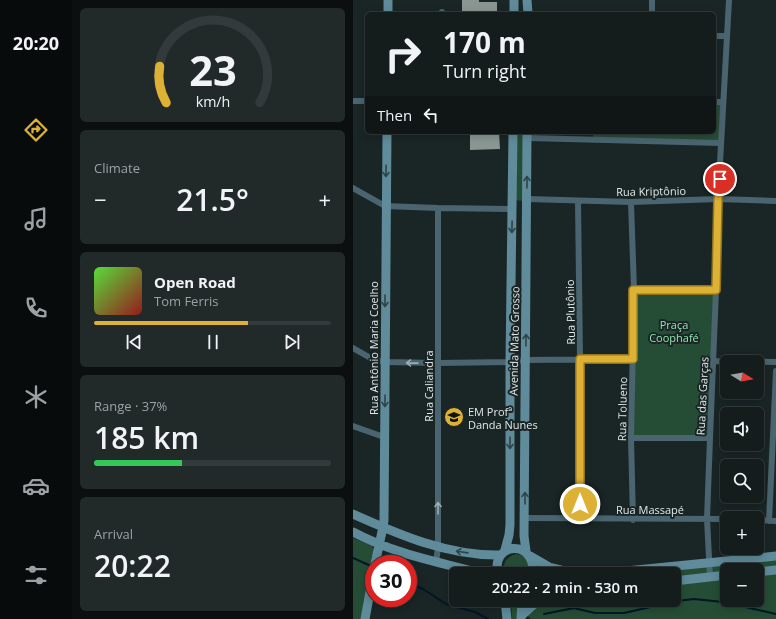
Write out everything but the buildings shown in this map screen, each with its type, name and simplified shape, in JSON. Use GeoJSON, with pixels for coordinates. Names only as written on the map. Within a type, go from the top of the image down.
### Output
{"type":"FeatureCollection","features":[{"type":"Feature","properties":{"kind":"main road"},"geometry":{"type":"LineString","coordinates":[[387,0],[387,12]]}},
{"type":"Feature","properties":{"kind":"main road"},"geometry":{"type":"LineString","coordinates":[[514,0],[514,12]]}},
{"type":"Feature","properties":{"kind":"main road"},"geometry":{"type":"LineString","coordinates":[[527,0],[528,12]]}},
{"type":"Feature","properties":{"kind":"main road","name":"Rua Antônio Maria Coelho"},"geometry":{"type":"LineString","coordinates":[[377,555],[383,527],[385,206],[387,134]]}},
{"type":"Feature","properties":{"kind":"main road","name":"Avenida Mato Grosso"},"geometry":{"type":"LineString","coordinates":[[496,567],[509,535],[510,525],[510,362],[513,134]]}},
{"type":"Feature","properties":{"kind":"main road","name":"Avenida Mato Grosso"},"geometry":{"type":"LineString","coordinates":[[527,135],[525,518],[528,553],[533,567]]}},
{"type":"Feature","properties":{"kind":"main road"},"geometry":{"type":"LineString","coordinates":[[512,189],[517,198],[527,199]]}},
{"type":"Feature","properties":{"kind":"main road"},"geometry":{"type":"LineString","coordinates":[[353,514],[401,535],[438,547],[453,551],[484,555],[503,553],[515,549],[528,553],[549,567]]}},
{"type":"Feature","properties":{"kind":"main road"},"geometry":{"type":"LineString","coordinates":[[353,532],[379,544],[451,567]]}},
{"type":"Feature","properties":{"kind":"main road"},"geometry":{"type":"LineString","coordinates":[[668,567],[776,556]]}},
{"type":"Feature","properties":{"kind":"main road"},"geometry":{"type":"LineString","coordinates":[[764,571],[776,570]]}},
{"type":"Feature","properties":{"kind":"main road"},"geometry":{"type":"LineString","coordinates":[[681,580],[720,576]]}},
{"type":"Feature","properties":{"kind":"main road"},"geometry":{"type":"LineString","coordinates":[[365,619],[367,607]]}},
{"type":"Feature","properties":{"kind":"main road"},"geometry":{"type":"LineString","coordinates":[[502,607],[507,617]]}},
{"type":"Feature","properties":{"kind":"main road"},"geometry":{"type":"LineString","coordinates":[[506,607],[507,617]]}},
{"type":"Feature","properties":{"kind":"main road"},"geometry":{"type":"LineString","coordinates":[[521,617],[522,607]]}},
{"type":"Feature","properties":{"kind":"main road"},"geometry":{"type":"LineString","coordinates":[[521,617],[532,607]]}},
{"type":"Feature","properties":{"kind":"street"},"geometry":{"type":"LineString","coordinates":[[652,0],[652,12]]}},
{"type":"Feature","properties":{"kind":"street","name":"Rua das Garças"},"geometry":{"type":"LineString","coordinates":[[710,577],[707,519],[718,199],[729,0]]}},
{"type":"Feature","properties":{"kind":"street"},"geometry":{"type":"LineString","coordinates":[[716,36],[727,36]]}},
{"type":"Feature","properties":{"kind":"street"},"geometry":{"type":"LineString","coordinates":[[353,101],[365,101]]}},
{"type":"Feature","properties":{"kind":"street"},"geometry":{"type":"LineString","coordinates":[[716,102],[723,102]]}},
{"type":"Feature","properties":{"kind":"street"},"geometry":{"type":"LineString","coordinates":[[593,134],[593,139]]}},
{"type":"Feature","properties":{"kind":"street"},"geometry":{"type":"LineString","coordinates":[[527,135],[593,139],[721,143]]}},
{"type":"Feature","properties":{"kind":"street"},"geometry":{"type":"LineString","coordinates":[[353,188],[385,206],[512,209]]}},
{"type":"Feature","properties":{"kind":"street","name":"Rua Kriptônio"},"geometry":{"type":"LineString","coordinates":[[527,199],[631,202],[718,199],[776,201]]}},
{"type":"Feature","properties":{"kind":"street","name":"Rua Plutônio"},"geometry":{"type":"LineString","coordinates":[[578,201],[580,519]]}},
{"type":"Feature","properties":{"kind":"street","name":"Rua Tolueno"},"geometry":{"type":"LineString","coordinates":[[631,202],[633,290],[631,438],[633,520]]}},
{"type":"Feature","properties":{"kind":"street","name":"Rua Caliandra"},"geometry":{"type":"LineString","coordinates":[[436,563],[438,547],[438,208]]}},
{"type":"Feature","properties":{"kind":"street"},"geometry":{"type":"LineString","coordinates":[[633,290],[716,290]]}},
{"type":"Feature","properties":{"kind":"street"},"geometry":{"type":"LineString","coordinates":[[353,348],[374,360],[385,362],[438,363],[510,362],[525,360],[633,359]]}},
{"type":"Feature","properties":{"kind":"street"},"geometry":{"type":"LineString","coordinates":[[713,361],[776,362]]}},
{"type":"Feature","properties":{"kind":"street"},"geometry":{"type":"LineString","coordinates":[[769,521],[776,371]]}},
{"type":"Feature","properties":{"kind":"street"},"geometry":{"type":"LineString","coordinates":[[353,426],[384,436]]}},
{"type":"Feature","properties":{"kind":"street"},"geometry":{"type":"LineString","coordinates":[[631,438],[710,438]]}},
{"type":"Feature","properties":{"kind":"street","name":"Rua Massapé"},"geometry":{"type":"LineString","coordinates":[[525,518],[633,520],[720,519]]}},
{"type":"Feature","properties":{"kind":"street"},"geometry":{"type":"LineString","coordinates":[[764,521],[776,521]]}},
{"type":"Feature","properties":{"kind":"green space"},"geometry":{"type":"Polygon","coordinates":[[[716,102],[723,102],[721,143],[593,139],[593,134],[716,134],[716,102]]]}},
{"type":"Feature","properties":{"kind":"green space"},"geometry":{"type":"Polygon","coordinates":[[[515,134],[524,134],[523,201],[514,200],[515,134]]]}},
{"type":"Feature","properties":{"kind":"green space","name":"Praça Coophafé"},"geometry":{"type":"Polygon","coordinates":[[[634,290],[716,290],[710,438],[631,438],[634,290]]]}},
{"type":"Feature","properties":{"kind":"green space"},"geometry":{"type":"Polygon","coordinates":[[[353,538],[372,546],[375,551],[374,555],[365,555],[365,607],[363,619],[353,619],[353,538]]]}},
{"type":"Feature","properties":{"kind":"green space"},"geometry":{"type":"Polygon","coordinates":[[[516,554],[521,555],[526,558],[529,567],[504,567],[505,561],[516,554]]]}},
{"type":"Feature","properties":{"kind":"green space"},"geometry":{"type":"Polygon","coordinates":[[[776,558],[776,619],[531,619],[525,613],[528,607],[681,607],[681,568],[720,564],[720,607],[764,607],[764,563],[730,563],[776,558]]]}},
{"type":"Feature","properties":{"kind":"green space"},"geometry":{"type":"Polygon","coordinates":[[[511,607],[520,607],[519,619],[512,619],[511,607]]]}},
{"type":"Feature","properties":{"kind":"waterway"},"geometry":{"type":"LineString","coordinates":[[353,558],[365,563]]}},
{"type":"Feature","properties":{"kind":"waterway"},"geometry":{"type":"LineString","coordinates":[[417,586],[446,604],[475,612],[488,619]]}},
{"type":"Feature","properties":{"kind":"waterway"},"geometry":{"type":"LineString","coordinates":[[544,614],[574,608],[595,613],[624,613],[677,601],[694,599],[723,602],[776,614]]}},
{"type":"Feature","properties":{"kind":"place","name":"EM Profª Danda Nunes"},"geometry":{"type":"Point","coordinates":[454,417]}},
{"type":"Feature","properties":{"kind":"route"},"geometry":{"type":"LineString","coordinates":[[580,504],[580,359],[633,359],[633,290],[716,290],[718,199],[720,179]]}}]}
